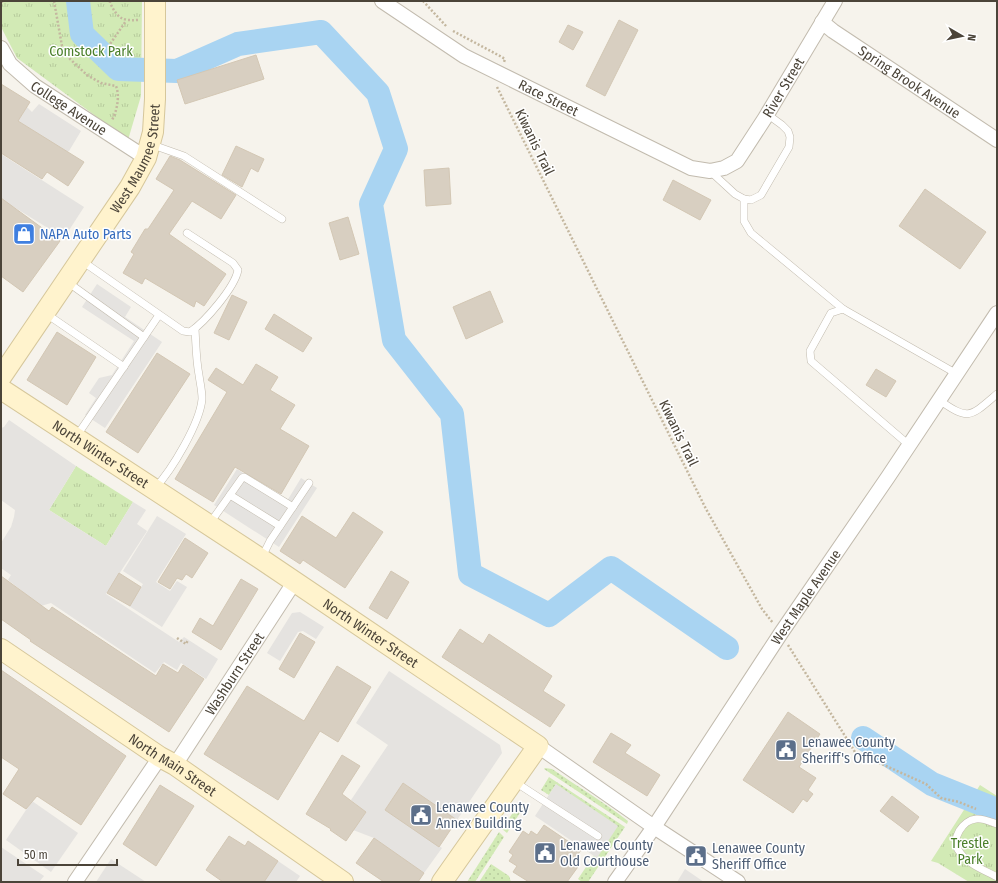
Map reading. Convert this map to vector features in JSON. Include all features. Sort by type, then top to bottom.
[{"type":"street","name":"West Maumee Street","points":[[1,377],[130,186],[148,151],[153,132],[155,99],[156,1]]},
{"type":"street","name":"Race Street","points":[[382,1],[464,56],[691,168],[710,171],[724,168]]},
{"type":"street","name":"River Street","points":[[724,168],[737,161],[749,145],[835,1]]},
{"type":"street","name":"Spring Brook Avenue","points":[[822,22],[833,31],[997,140]]},
{"type":"street","name":"College Avenue","points":[[1,48],[10,64],[35,86],[148,151]]},
{"type":"street","name":"West Maple Avenue","points":[[615,882],[654,827],[781,633],[910,445],[997,313]]},
{"type":"street","name":"North Winter Street","points":[[1,389],[208,525],[261,558],[538,746],[654,827],[738,882]]},
{"type":"street","name":"Washburn Street","points":[[75,882],[168,761],[295,581]]},
{"type":"street","name":"North Main Street","points":[[1,649],[168,761],[343,882]]},
{"type":"street","points":[[442,882],[538,746]]},
{"type":"lane","points":[[710,171],[735,194],[744,199],[751,200],[761,196],[789,147],[790,137],[788,131],[782,124],[768,114]]},
{"type":"lane","points":[[148,151],[184,156],[282,219]]},
{"type":"lane","points":[[744,199],[744,221],[751,233],[842,309],[957,374]]},
{"type":"lane","points":[[80,260],[183,331],[190,332],[195,329],[216,307],[237,276],[238,270],[233,263],[187,233]]},
{"type":"lane","points":[[66,281],[144,337]]},
{"type":"lane","points":[[842,309],[831,313],[810,351],[811,361],[910,445]]},
{"type":"lane","points":[[44,313],[124,367]]},
{"type":"lane","points":[[76,438],[159,315]]},
{"type":"lane","points":[[154,489],[168,472],[193,429],[202,401],[202,386],[199,374],[195,329]]},
{"type":"lane","points":[[939,400],[956,412],[966,414],[974,413],[997,394]]},
{"type":"lane","points":[[208,525],[244,477],[293,507]]},
{"type":"lane","points":[[261,558],[280,526],[309,483]]},
{"type":"lane","points":[[230,495],[280,526]]},
{"type":"lane","points":[[513,781],[598,836]]},
{"type":"lane","points":[[997,824],[978,818],[968,820],[959,830],[956,841],[958,850],[968,861],[997,877]]},
{"type":"path","points":[[1,2],[5,1]]},
{"type":"path","points":[[54,1],[62,46],[70,59],[87,75],[101,83],[116,86],[118,91],[116,113],[112,120]]},
{"type":"path","points":[[110,1],[116,15],[126,21],[138,20]]},
{"type":"path","name":"Kiwanis Trail","points":[[423,1],[448,28],[505,59],[495,80],[497,89],[706,509],[762,609],[781,633],[855,752],[926,784],[941,798],[959,802],[978,810]]},
{"type":"path","points":[[108,47],[126,21]]},
{"type":"path","points":[[177,638],[186,644],[188,640]]},
{"type":"green space","name":"Comstock Park","points":[[1,1],[142,1],[141,96],[128,140],[17,58],[1,27]]},
{"type":"green space","points":[[76,466],[133,502],[106,546],[49,510]]},
{"type":"green space","points":[[544,769],[552,769],[600,801],[628,821],[627,824]]},
{"type":"green space","points":[[549,777],[625,827],[588,882],[582,882],[578,879],[594,855],[597,857],[556,784],[549,795],[541,790]]},
{"type":"green space","name":"Trestle Park","points":[[980,785],[997,796],[997,882],[969,882],[938,863],[931,861]]},
{"type":"green space","points":[[520,802],[525,805],[507,833],[502,829]]},
{"type":"green space","points":[[499,832],[504,837],[475,882],[467,882]]},
{"type":"green space","points":[[491,864],[509,876],[511,882],[479,882]]},
{"type":"shaded area","points":[[39,104],[81,131],[69,151],[67,152],[18,121],[27,107],[32,112]]},
{"type":"shaded area","points":[[1,154],[84,207],[64,238],[1,199]]},
{"type":"shaded area","points":[[97,284],[131,307],[125,317],[162,342],[105,428],[85,415],[96,398],[89,393],[99,378],[112,375],[134,341],[82,307]]},
{"type":"shaded area","points":[[9,420],[76,466],[49,510],[106,546],[133,502],[146,510],[137,524],[147,531],[106,594],[179,642],[184,637],[218,659],[206,679],[181,663],[177,670],[164,662],[155,673],[51,603],[41,606],[8,580],[11,575],[1,568],[1,543],[11,527],[15,510],[1,500],[1,428],[4,427]]},
{"type":"shaded area","points":[[237,469],[287,501],[301,478],[317,488],[279,547],[214,505]]},
{"type":"shaded area","points":[[157,516],[186,534],[156,582],[170,591],[177,581],[187,587],[162,627],[129,606],[143,584],[123,571]]},
{"type":"shaded area","points":[[300,612],[324,627],[316,639],[303,631],[298,632],[280,661],[267,653],[292,613]]},
{"type":"shaded area","points":[[389,671],[500,745],[502,753],[457,820],[403,783],[385,810],[442,848],[424,873],[374,838],[353,830],[366,812],[351,800],[388,745],[356,723]]},
{"type":"shaded area","points":[[556,784],[618,826],[597,858],[535,816]]},
{"type":"shaded area","points":[[32,801],[78,833],[51,872],[6,840]]},
{"type":"shaded area","points":[[1,847],[44,876],[39,882],[1,882]]},
{"type":"shaded area","points":[[111,859],[146,882],[96,882]]},
{"type":"shaded area","points":[[278,861],[300,876],[296,882],[264,882]]},
{"type":"shaded area","points":[[685,869],[704,882],[677,882]]},
{"type":"building","points":[[619,20],[638,30],[605,96],[586,86]]},
{"type":"building","points":[[568,25],[583,32],[573,50],[559,42]]},
{"type":"building","points":[[256,55],[264,79],[185,104],[177,80]]},
{"type":"building","points":[[1,84],[30,102],[18,121],[84,162],[68,186],[47,172],[42,179],[1,153]]},
{"type":"building","points":[[236,146],[264,159],[258,172],[251,168],[242,187],[222,175]]},
{"type":"building","points":[[170,156],[180,160],[236,195],[221,219],[192,201],[169,234],[226,274],[204,306],[196,301],[194,307],[145,278],[142,284],[123,273],[134,254],[131,252],[145,229],[148,229],[174,190],[156,179]]},
{"type":"building","points":[[449,168],[451,204],[426,206],[424,170]]},
{"type":"building","points":[[673,180],[711,200],[700,220],[663,200]]},
{"type":"building","points":[[925,189],[986,232],[960,269],[899,226]]},
{"type":"building","points":[[1,198],[60,241],[23,292],[1,276]]},
{"type":"building","points":[[348,217],[359,254],[340,260],[329,223]]},
{"type":"building","points":[[490,291],[503,322],[466,339],[453,307]]},
{"type":"building","points":[[232,295],[247,302],[229,340],[214,333]]},
{"type":"building","points":[[274,314],[312,338],[303,352],[265,329]]},
{"type":"building","points":[[57,332],[96,357],[67,405],[27,380]]},
{"type":"building","points":[[157,353],[190,374],[138,453],[106,432]]},
{"type":"building","points":[[256,364],[278,377],[270,390],[295,405],[280,429],[309,446],[281,494],[235,467],[213,502],[175,479],[227,392],[208,380],[216,368],[243,385]]},
{"type":"building","points":[[876,369],[896,381],[886,397],[866,385]]},
{"type":"building","points":[[353,512],[383,532],[345,588],[303,560],[300,564],[280,551],[302,516],[336,538]]},
{"type":"building","points":[[185,538],[208,553],[192,578],[186,574],[182,580],[177,578],[170,589],[158,582]]},
{"type":"building","points":[[391,571],[409,582],[387,619],[369,608]]},
{"type":"building","points":[[119,573],[141,587],[130,606],[107,593]]},
{"type":"building","points":[[1,576],[49,611],[52,607],[156,676],[163,664],[178,673],[183,665],[204,679],[169,732],[30,641],[31,640],[1,619]]},
{"type":"building","points":[[241,579],[258,589],[221,650],[192,632],[200,618],[213,626]]},
{"type":"building","points":[[460,629],[483,644],[489,634],[552,676],[543,691],[565,705],[550,727],[442,657]]},
{"type":"building","points":[[300,633],[315,642],[294,678],[279,669]]},
{"type":"building","points":[[337,666],[371,687],[338,742],[320,731],[278,800],[204,754],[247,686],[304,721]]},
{"type":"building","points":[[1,670],[126,756],[81,825],[37,796],[26,809],[3,794],[19,769],[1,757]]},
{"type":"building","name":"Lenawee County Sheriff's Office","points":[[788,712],[820,734],[799,767],[816,778],[808,790],[813,794],[807,802],[803,799],[793,813],[743,780]]},
{"type":"building","points":[[611,733],[631,745],[625,753],[660,775],[647,796],[593,762]]},
{"type":"building","points":[[342,755],[360,766],[342,794],[366,812],[346,841],[330,830],[331,829],[306,814]]},
{"type":"building","name":"Lenawee County Annex Building","points":[[403,783],[457,820],[439,847],[385,810]]},
{"type":"building","points":[[160,785],[194,806],[156,866],[123,844]]},
{"type":"building","points":[[892,796],[919,817],[908,832],[880,811]]},
{"type":"building","name":"Lenawee County Old Courthouse","points":[[544,825],[581,850],[574,860],[580,864],[567,882],[529,882],[513,872],[517,866],[509,861],[513,855],[509,852],[523,831],[529,835],[531,831],[537,835]]},
{"type":"building","points":[[229,836],[245,846],[248,841],[278,861],[264,882],[223,882],[206,870]]},
{"type":"building","points":[[374,838],[424,873],[418,882],[384,882],[356,863]]},
{"type":"waterway","points":[[78,1],[82,34],[118,69],[177,71],[238,44],[321,32],[378,93],[396,149],[371,204],[394,340],[452,414],[470,574],[549,615],[611,568],[727,648]]},
{"type":"waterway","points":[[863,738],[932,784],[997,810]]},
{"type":"place","name":"NAPA Auto Parts","points":[[24,234]]},
{"type":"place","name":"Lenawee County Sheriff's Office","points":[[786,750]]},
{"type":"place","name":"Lenawee County Annex Building","points":[[421,815]]},
{"type":"place","name":"Lenawee County Old Courthouse","points":[[545,853]]},
{"type":"place","name":"Lenawee County Sheriff Office","points":[[696,856]]}]
